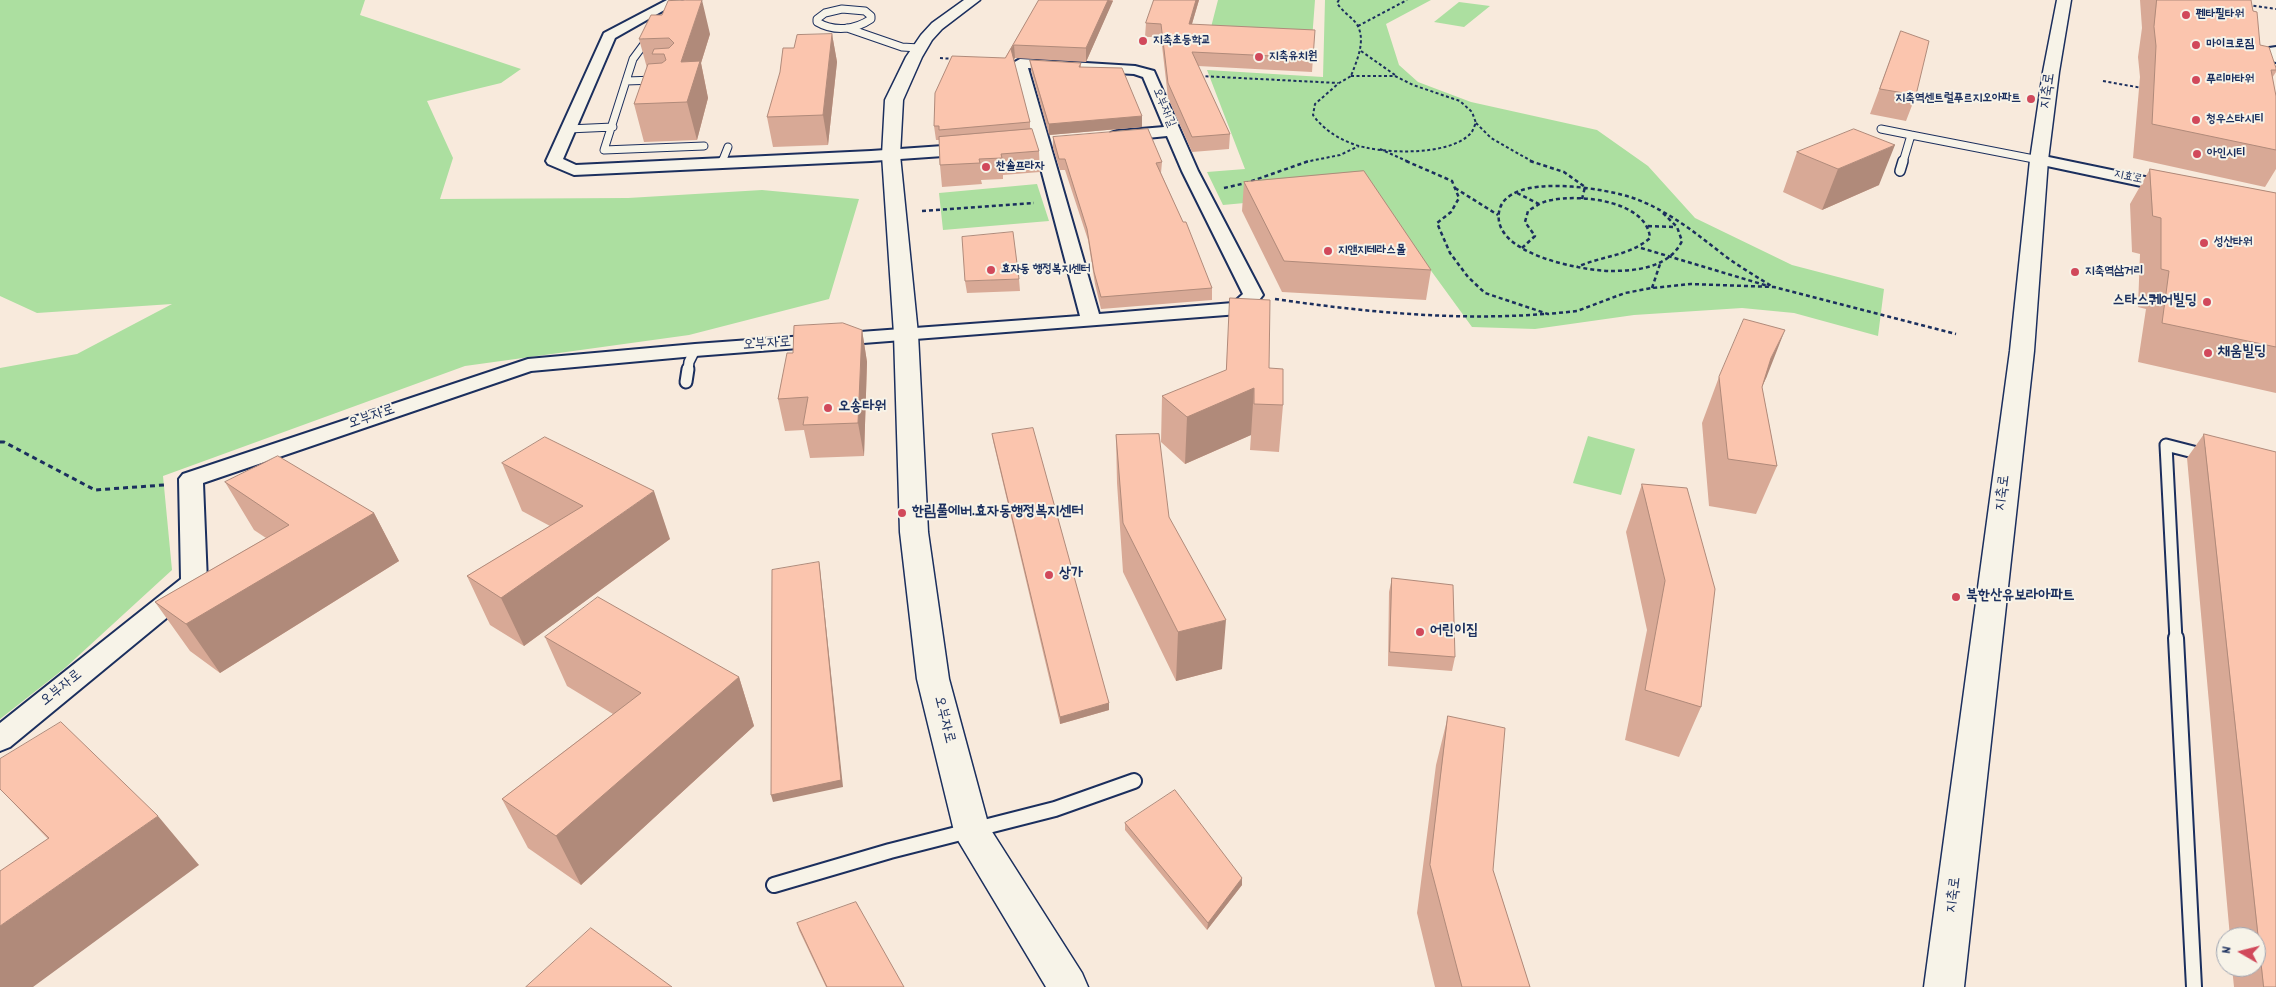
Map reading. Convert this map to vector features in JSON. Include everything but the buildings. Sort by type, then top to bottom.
[{"type":"main road","name":"오부자로","points":[[973,0],[937,26],[926,53],[894,100],[891,155],[906,334],[914,532],[932,679],[972,831],[1068,987]]},
{"type":"main road","name":"지축로","points":[[1944,987],[2022,351],[2039,160],[2051,72],[2064,0]]},
{"type":"street","points":[[676,0],[609,36],[554,160],[574,170],[891,155],[985,148]]},
{"type":"street","points":[[2276,50],[2274,51],[2276,58]]},
{"type":"street","name":"오부자1길","points":[[1091,321],[1020,63],[1136,70],[1149,74],[1200,190],[1253,295]]},
{"type":"street","points":[[1098,138],[1173,131]]},
{"type":"street","points":[[1023,145],[1061,142]]},
{"type":"street","name":"지효로","points":[[2039,160],[2191,192]]},
{"type":"street","points":[[906,334],[1239,308],[1253,295]]},
{"type":"street","name":"오부자로","points":[[0,739],[194,582],[191,479],[528,365],[906,334]]},
{"type":"lane","points":[[846,28],[867,22],[871,16],[858,10],[831,9],[820,16],[817,22],[827,27],[846,28],[926,53]]},
{"type":"lane","points":[[657,33],[649,36],[633,59],[613,127],[604,150],[704,146]]},
{"type":"lane","points":[[626,81],[660,80]]},
{"type":"lane","points":[[622,98],[631,97]]},
{"type":"lane","points":[[568,129],[613,127]]},
{"type":"lane","points":[[1881,129],[2039,160]]},
{"type":"lane","points":[[1900,172],[1911,135]]},
{"type":"lane","points":[[722,163],[728,147]]},
{"type":"lane","points":[[686,382],[689,362],[695,350]]},
{"type":"lane","points":[[2194,987],[2166,445],[2221,459]]},
{"type":"lane","points":[[774,885],[890,851],[1054,809],[1134,781]]},
{"type":"path","points":[[1339,0],[1337,3],[1342,11],[1358,26],[1361,51],[1351,76]]},
{"type":"path","points":[[1358,26],[1407,0]]},
{"type":"path","points":[[2247,5],[2276,9]]},
{"type":"path","points":[[1361,51],[1395,76],[1413,85],[1460,100],[1472,112],[1476,123],[1491,138],[1509,150],[1539,165],[1564,172],[1584,186]]},
{"type":"path","points":[[926,53],[961,59]]},
{"type":"path","points":[[1198,76],[1339,83]]},
{"type":"path","points":[[1395,76],[1351,76],[1339,83],[1315,104],[1313,115],[1319,126],[1359,146],[1380,150],[1409,151],[1450,144],[1470,133],[1476,123]]},
{"type":"path","points":[[2103,81],[2151,90]]},
{"type":"path","points":[[1200,190],[1238,186],[1311,160],[1344,156],[1359,146]]},
{"type":"path","points":[[1380,150],[1452,181],[1460,198],[1451,212],[1437,223],[1450,253],[1468,277],[1485,294],[1548,314]]},
{"type":"path","points":[[1664,213],[1677,227],[1682,241],[1676,254],[1660,264],[1636,270],[1607,271],[1576,267],[1547,259],[1522,248],[1506,235],[1498,221],[1500,208],[1517,193],[1556,186],[1584,186],[1614,192],[1641,201],[1664,213],[1699,234],[1728,258],[1774,287]]},
{"type":"path","points":[[1582,199],[1584,186]]},
{"type":"path","points":[[1454,187],[1499,215]]},
{"type":"path","points":[[1517,193],[1539,204]]},
{"type":"path","points":[[1522,248],[1535,236],[1525,222],[1528,211],[1539,204],[1556,199],[1582,199],[1620,206],[1637,215],[1648,226],[1650,238],[1641,248],[1598,258],[1576,267]]},
{"type":"path","points":[[922,211],[1058,201]]},
{"type":"path","points":[[1648,226],[1677,227],[1684,225]]},
{"type":"path","points":[[1641,248],[1774,287],[1956,334]]},
{"type":"path","points":[[1652,288],[1660,264]]},
{"type":"path","points":[[1253,295],[1364,312],[1504,318],[1577,311],[1625,293],[1652,288],[1691,284],[1774,287]]},
{"type":"path","points":[[0,442],[4,442],[95,490],[153,487],[191,479]]},
{"type":"green space","points":[[0,0],[365,0],[360,15],[521,69],[501,83],[427,101],[453,158],[440,199],[628,198],[762,190],[859,199],[829,299],[689,335],[465,366],[163,476],[172,570],[65,668],[0,719],[0,368],[77,354],[172,304],[37,313],[0,296]]},
{"type":"green space","points":[[1218,0],[1315,0],[1312,40],[1209,35]]},
{"type":"green space","points":[[1325,0],[1431,0],[1386,24],[1399,65],[1418,82],[1471,102],[1597,130],[1648,166],[1695,218],[1792,265],[1884,289],[1878,336],[1794,313],[1742,308],[1634,315],[1535,329],[1472,327],[1373,191],[1223,205],[1207,172],[1245,169],[1207,70],[1323,77]]},
{"type":"green space","points":[[1459,2],[1490,6],[1464,27],[1434,22]]},
{"type":"green space","points":[[1037,184],[1049,221],[943,230],[939,193]]},
{"type":"green space","points":[[1588,436],[1635,449],[1621,495],[1573,483]]},
{"type":"place","name":"펜타필타워","points":[[2186,15]]},
{"type":"place","name":"지축초등학교","points":[[1143,41]]},
{"type":"place","name":"마이크로짐","points":[[2196,45]]},
{"type":"place","name":"지축유치원","points":[[1259,57]]},
{"type":"place","name":"푸리마타워","points":[[2196,80]]},
{"type":"place","name":"지축역센트럴푸르지오아파트","points":[[2031,99]]},
{"type":"place","name":"청우스타시티","points":[[2196,120]]},
{"type":"place","name":"아인시티","points":[[2197,154]]},
{"type":"place","name":"찬솔프라자","points":[[986,167]]},
{"type":"place","name":"성산타워","points":[[2204,243]]},
{"type":"place","name":"지앤지테라스몰","points":[[1328,251]]},
{"type":"place","name":"효자동 행정복지센터","points":[[991,270]]},
{"type":"place","name":"지축역삼거리","points":[[2075,272]]},
{"type":"place","name":"스타스퀘어빌딩","points":[[2207,302]]},
{"type":"place","name":"채움빌딩","points":[[2208,353]]},
{"type":"place","name":"오송타워","points":[[828,408]]},
{"type":"place","name":"한림풀에버.효자동행정복지센터","points":[[902,513]]},
{"type":"place","name":"상가","points":[[1049,575]]},
{"type":"place","name":"북한산유보라아파트","points":[[1956,597]]},
{"type":"place","name":"어린이집","points":[[1420,632]]}]
